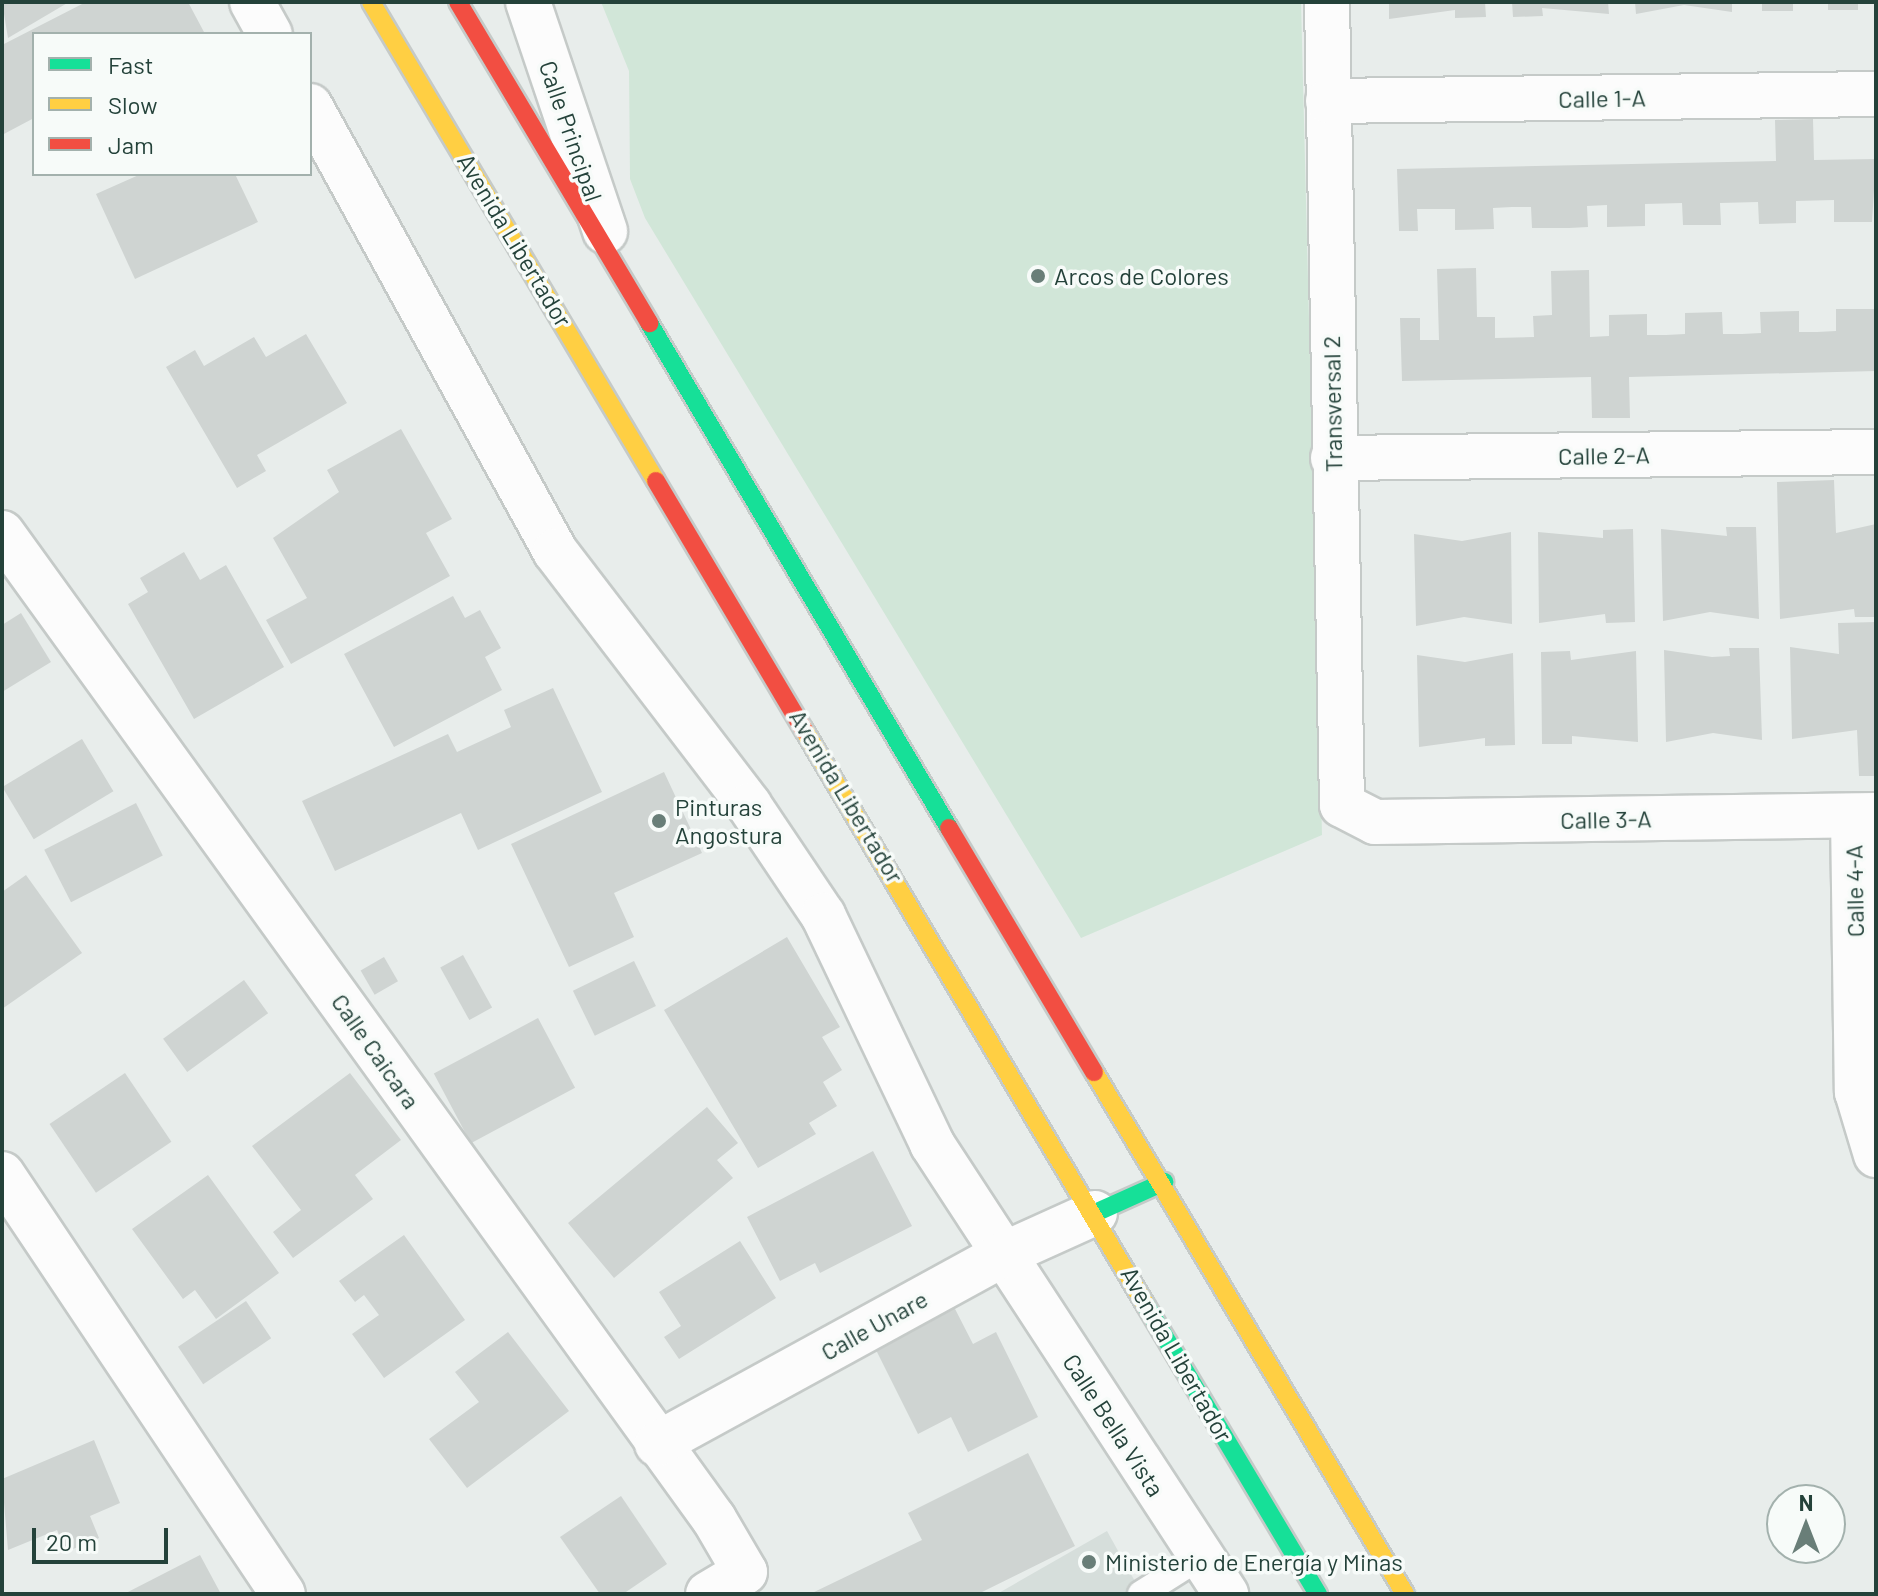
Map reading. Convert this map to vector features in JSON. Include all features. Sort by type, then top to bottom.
[{"type":"main road","name":"Avenida Libertador","points":[[371,2],[1095,1213],[1318,1594]]},
{"type":"main road","points":[[458,2],[1164,1182],[1405,1594]]},
{"type":"main road","points":[[1095,1213],[1164,1182]]},
{"type":"street","points":[[252,2],[269,32]]},
{"type":"street","name":"Calle Principal","points":[[528,2],[615,260]]},
{"type":"street","name":"Transversal 2","points":[[1327,2],[1333,458],[1342,805]]},
{"type":"street","name":"Calle 1-A","points":[[1328,101],[1876,94]]},
{"type":"street","points":[[312,110],[555,551],[823,915],[932,1144],[1002,1255]]},
{"type":"street","name":"Calle 2-A","points":[[1333,458],[1876,452]]},
{"type":"street","name":"Calle Caicara","points":[[2,533],[657,1444],[745,1572],[708,1594]]},
{"type":"street","name":"Calle 3-A","points":[[1342,805],[1375,822],[1864,815]]},
{"type":"street","name":"Calle 4-A","points":[[1864,815],[1857,1092],[1876,1155]]},
{"type":"street","points":[[2,1174],[283,1594]]},
{"type":"street","name":"Calle Unare","points":[[657,1444],[1002,1255],[1095,1213]]},
{"type":"street","name":"Calle Bella Vista","points":[[1002,1255],[1226,1594]]},
{"type":"lane","points":[[1141,1594],[1201,1556]]},
{"type":"shaded area","name":"Ministerio de Energía y Minas","points":[[1107,1531],[1142,1594],[997,1594]]},
{"type":"green space","points":[[601,2],[1301,2],[1322,835],[1081,938],[645,218],[630,179],[629,71]]},
{"type":"building","points":[[2,2],[69,2],[8,38]]},
{"type":"building","points":[[86,2],[188,2],[204,32],[32,32],[32,119],[2,135],[2,45]]},
{"type":"building","points":[[1389,2],[1485,2],[1486,17],[1455,18],[1455,10],[1389,19]]},
{"type":"building","points":[[1512,2],[1608,2],[1609,14],[1542,8],[1543,16],[1513,17]]},
{"type":"building","points":[[1635,2],[1732,2],[1732,12],[1684,5],[1636,14]]},
{"type":"building","points":[[1762,2],[1793,2],[1793,11],[1762,11]]},
{"type":"building","points":[[1828,2],[1858,2],[1858,10],[1828,10]]},
{"type":"building","points":[[1813,119],[1814,160],[1876,159],[1872,222],[1834,222],[1834,200],[1796,201],[1796,223],[1759,224],[1758,202],[1720,203],[1721,225],[1683,225],[1682,203],[1645,204],[1645,226],[1607,227],[1607,205],[1587,206],[1588,227],[1569,228],[1532,228],[1531,207],[1512,207],[1493,208],[1494,229],[1455,230],[1455,209],[1417,209],[1418,231],[1399,231],[1397,169],[1776,161],[1775,120]]},
{"type":"building","points":[[136,176],[236,176],[258,222],[135,279],[96,194]]},
{"type":"building","points":[[1476,268],[1477,317],[1495,317],[1495,338],[1534,337],[1533,316],[1552,315],[1551,271],[1589,270],[1590,337],[1609,336],[1609,315],[1647,314],[1647,335],[1666,335],[1685,334],[1685,313],[1722,312],[1723,334],[1742,334],[1761,333],[1760,312],[1799,311],[1799,332],[1817,332],[1836,331],[1836,309],[1874,309],[1876,371],[1629,377],[1630,418],[1592,418],[1591,377],[1402,381],[1400,318],[1420,318],[1420,340],[1439,340],[1437,269]]},
{"type":"building","points":[[306,334],[347,403],[257,455],[266,471],[237,488],[166,367],[195,350],[204,366],[254,337],[266,357]]},
{"type":"building","points":[[401,429],[452,519],[426,533],[450,576],[291,664],[266,620],[307,598],[273,538],[339,492],[327,470]]},
{"type":"building","points":[[1834,480],[1836,533],[1876,524],[1876,617],[1855,617],[1854,609],[1780,619],[1777,482]]},
{"type":"building","points":[[1726,527],[1756,527],[1759,619],[1710,612],[1663,621],[1661,529],[1727,536]]},
{"type":"building","points":[[1633,529],[1635,622],[1606,623],[1605,614],[1539,623],[1538,532],[1603,538],[1603,530]]},
{"type":"building","points":[[1511,532],[1512,624],[1464,617],[1416,626],[1414,534],[1462,541]]},
{"type":"building","points":[[184,552],[200,580],[226,565],[284,667],[194,719],[128,604],[148,592],[140,578]]},
{"type":"building","points":[[453,596],[465,618],[480,610],[501,648],[485,657],[502,690],[394,747],[344,654]]},
{"type":"building","points":[[21,613],[51,662],[2,692],[2,625]]},
{"type":"building","points":[[1876,622],[1876,776],[1859,776],[1857,730],[1792,739],[1790,647],[1839,654],[1838,623]]},
{"type":"building","points":[[1729,648],[1759,648],[1762,740],[1713,733],[1666,742],[1664,650],[1712,657],[1730,656]]},
{"type":"building","points":[[1570,651],[1571,660],[1636,651],[1638,742],[1572,736],[1572,744],[1542,744],[1541,652]]},
{"type":"building","points":[[1513,653],[1515,745],[1485,746],[1485,738],[1419,747],[1417,655],[1465,662]]},
{"type":"building","points":[[553,688],[602,792],[478,850],[461,813],[335,871],[302,801],[448,734],[457,752],[511,727],[504,710]]},
{"type":"building","points":[[82,739],[113,791],[34,839],[2,787]]},
{"type":"building","points":[[664,772],[702,853],[614,893],[634,937],[569,967],[511,844]]},
{"type":"building","points":[[136,803],[163,856],[71,902],[44,850]]},
{"type":"building","points":[[26,875],[82,953],[2,1009],[2,892]]},
{"type":"building","points":[[787,937],[840,1027],[822,1037],[842,1070],[823,1082],[837,1106],[809,1123],[816,1134],[758,1168],[664,1010]]},
{"type":"building","points":[[463,955],[492,1007],[469,1020],[440,968]]},
{"type":"building","points":[[384,957],[398,981],[375,995],[361,970]]},
{"type":"building","points":[[634,961],[656,1006],[595,1036],[573,991]]},
{"type":"building","points":[[244,980],[268,1013],[187,1072],[163,1039]]},
{"type":"building","points":[[538,1018],[575,1088],[471,1143],[434,1073]]},
{"type":"building","points":[[125,1073],[171,1142],[96,1193],[50,1124]]},
{"type":"building","points":[[350,1073],[401,1140],[355,1175],[373,1199],[293,1258],[273,1232],[301,1210],[252,1146]]},
{"type":"building","points":[[707,1107],[738,1143],[717,1160],[733,1178],[614,1278],[568,1223]]},
{"type":"building","points":[[873,1151],[912,1226],[820,1273],[815,1263],[780,1281],[747,1217]]},
{"type":"building","points":[[208,1175],[279,1273],[216,1319],[195,1290],[183,1299],[132,1229]]},
{"type":"building","points":[[404,1235],[465,1320],[384,1378],[352,1334],[379,1315],[364,1295],[355,1302],[339,1281]]},
{"type":"building","points":[[740,1241],[776,1298],[679,1359],[664,1337],[681,1326],[659,1292]]},
{"type":"building","points":[[246,1301],[271,1338],[203,1384],[178,1347]]},
{"type":"building","points":[[953,1305],[973,1344],[996,1332],[1038,1417],[968,1452],[951,1417],[918,1434],[873,1344]]},
{"type":"building","points":[[508,1332],[569,1411],[467,1488],[429,1439],[479,1402],[455,1372]]},
{"type":"building","points":[[94,1440],[120,1503],[90,1516],[99,1538],[66,1552],[57,1530],[8,1550],[2,1479]]},
{"type":"building","points":[[1028,1453],[1075,1546],[978,1594],[810,1594],[922,1540],[908,1513]]},
{"type":"building","points":[[621,1496],[667,1564],[623,1594],[600,1594],[560,1537]]},
{"type":"building","points":[[200,1555],[221,1594],[124,1594]]},
{"type":"traffic: fast","points":[[649,323],[949,828]]},
{"type":"traffic: fast","points":[[1095,1213],[1164,1182]]},
{"type":"traffic: fast","points":[[1145,1304],[1318,1594]]},
{"type":"traffic: slow","points":[[371,2],[656,481]]},
{"type":"traffic: slow","points":[[804,730],[1145,1304]]},
{"type":"traffic: slow","points":[[1094,1072],[1405,1594]]},
{"type":"traffic: jam","points":[[458,2],[649,323]]},
{"type":"traffic: jam","points":[[656,481],[804,730]]},
{"type":"traffic: jam","points":[[949,828],[1094,1072]]},
{"type":"place","name":"Arcos de Colores","points":[[1038,276]]},
{"type":"place","name":"Pinturas Angostura","points":[[659,821]]},
{"type":"place","name":"Ministerio de Energía y Minas","points":[[1089,1562]]}]
